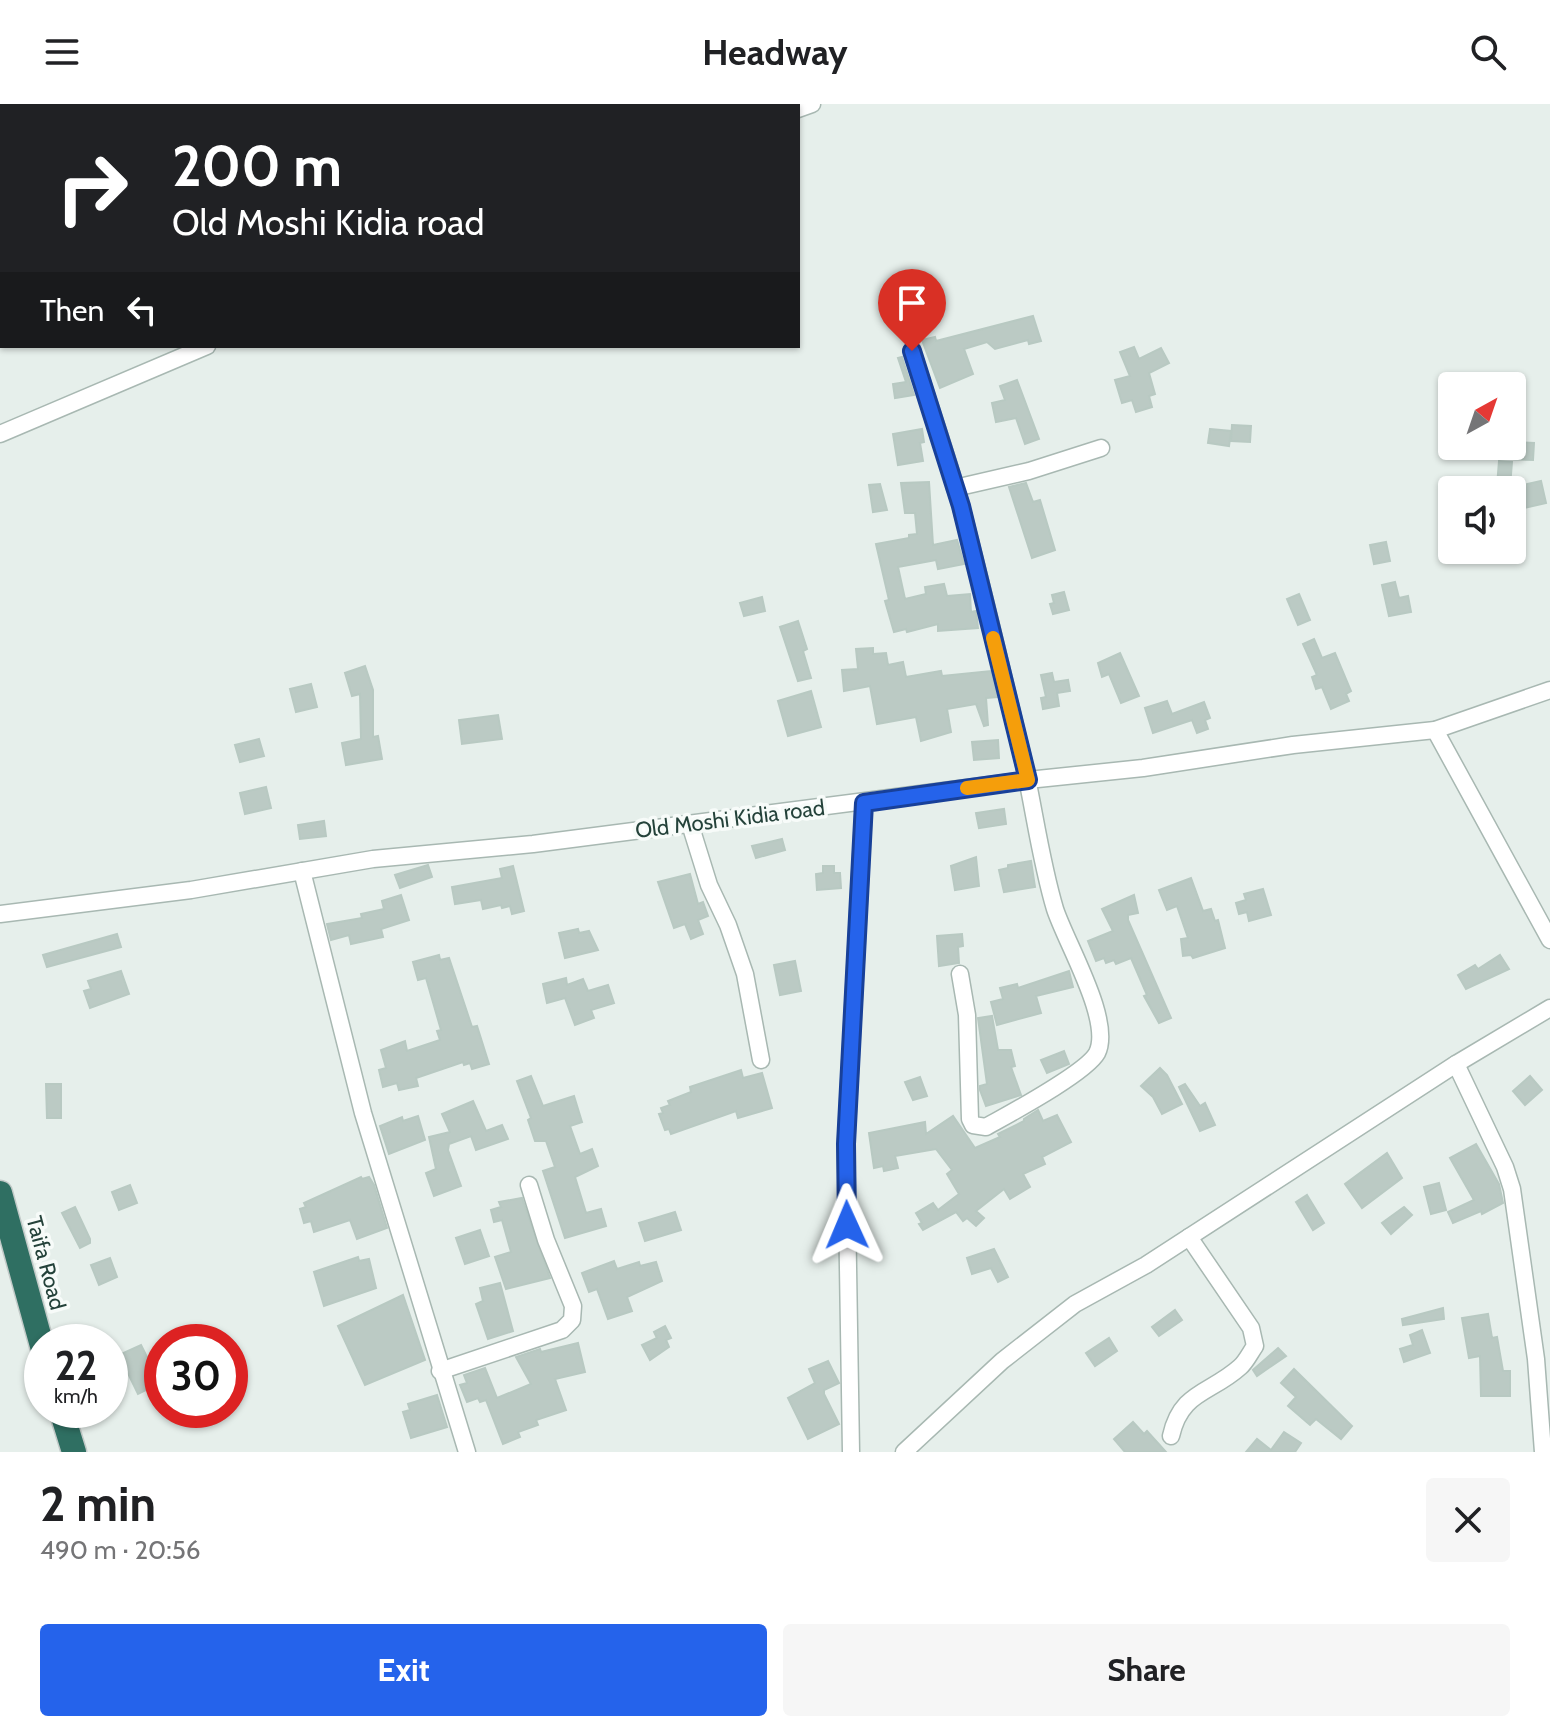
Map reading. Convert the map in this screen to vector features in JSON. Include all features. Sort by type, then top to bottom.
[{"type":"highway","name":"Taifa Road","points":[[0,1193],[36,1324]]},
{"type":"highway","points":[[67,1428],[74,1452]]},
{"type":"street","points":[[0,434],[166,353],[195,348]]},
{"type":"street","points":[[912,351],[955,488],[1028,780],[1044,873],[1064,935],[1094,1004],[1099,1030],[1097,1052],[1084,1067],[1003,1118],[986,1127],[973,1125],[967,1015],[960,974]]},
{"type":"street","points":[[955,488],[1029,471],[1101,448]]},
{"type":"street","name":"Old Moshi Kidia road","points":[[0,914],[191,890],[373,859],[533,844],[1143,768],[1293,745],[1435,730],[1550,690]]},
{"type":"street","points":[[1435,730],[1550,940]]},
{"type":"street","points":[[851,1452],[846,1144],[864,803]]},
{"type":"street","points":[[690,824],[709,885],[728,925],[745,974],[761,1060]]},
{"type":"street","points":[[302,871],[363,1113],[467,1452]]},
{"type":"street","points":[[904,1452],[1002,1361],[1075,1304],[1146,1265],[1456,1064],[1550,1008]]},
{"type":"street","points":[[1456,1064],[1505,1167],[1512,1189],[1536,1359],[1543,1452]]},
{"type":"street","points":[[440,1371],[562,1330],[572,1320],[573,1306],[546,1240],[529,1185]]},
{"type":"street","points":[[1171,1436],[1176,1415],[1185,1403],[1242,1366],[1255,1346],[1251,1328],[1189,1237]]},
{"type":"building","points":[[1033,316],[1041,341],[1029,344],[1028,340],[995,349],[987,342],[964,349],[973,374],[940,388],[922,340],[935,337],[936,341]]},
{"type":"building","points":[[1134,347],[1139,359],[1161,348],[1169,363],[1149,373],[1155,394],[1149,396],[1152,407],[1136,412],[1132,400],[1122,403],[1115,380],[1130,376],[1120,352]]},
{"type":"building","points":[[902,357],[914,395],[895,398],[893,384],[906,382],[898,358]]},
{"type":"building","points":[[1017,380],[1039,439],[1025,444],[1016,418],[996,422],[992,403],[1005,400],[1000,386]]},
{"type":"building","points":[[1232,425],[1251,426],[1250,442],[1231,441]]},
{"type":"building","points":[[922,429],[924,442],[920,443],[923,461],[898,465],[893,434]]},
{"type":"building","points":[[1210,429],[1231,431],[1229,446],[1208,443]]},
{"type":"building","points":[[1526,443],[1534,443],[1533,460],[1526,460]]},
{"type":"building","points":[[1499,461],[1512,462],[1511,476],[1498,476]]},
{"type":"building","points":[[1541,481],[1546,503],[1526,508],[1526,484]]},
{"type":"building","points":[[929,482],[933,545],[957,540],[964,564],[938,569],[936,560],[898,567],[905,599],[926,594],[925,587],[944,584],[947,596],[970,594],[971,612],[976,611],[978,628],[938,631],[938,624],[894,632],[885,601],[889,600],[876,544],[917,534],[915,513],[905,513],[901,483]]},
{"type":"building","points":[[1026,483],[1033,502],[1040,500],[1055,550],[1032,558],[1009,487]]},
{"type":"building","points":[[880,484],[887,510],[873,512],[869,485]]},
{"type":"building","points":[[1386,542],[1390,561],[1374,564],[1370,545]]},
{"type":"building","points":[[1395,582],[1399,598],[1408,596],[1411,612],[1389,616],[1382,585]]},
{"type":"building","points":[[1064,592],[1069,610],[1053,614],[1050,604],[1054,603],[1052,595]]},
{"type":"building","points":[[1299,594],[1310,620],[1298,625],[1287,599]]},
{"type":"building","points":[[762,597],[765,611],[744,616],[740,603]]},
{"type":"building","points":[[798,621],[807,649],[803,651],[811,678],[798,681],[780,627]]},
{"type":"building","points":[[1314,639],[1322,658],[1335,653],[1351,691],[1346,694],[1349,701],[1331,709],[1322,687],[1316,689],[1312,677],[1317,675],[1303,644]]},
{"type":"building","points":[[873,648],[873,654],[886,653],[888,665],[903,662],[906,677],[941,671],[942,676],[991,671],[997,697],[986,698],[988,725],[984,726],[976,704],[947,709],[951,732],[921,741],[916,717],[877,724],[870,686],[844,691],[842,670],[858,669],[856,649]]},
{"type":"building","points":[[1120,653],[1139,696],[1121,703],[1109,674],[1102,677],[1098,663]]},
{"type":"building","points":[[365,666],[373,690],[373,737],[378,736],[382,759],[346,765],[342,743],[361,739],[360,694],[352,696],[345,673]]},
{"type":"building","points":[[1052,673],[1054,682],[1068,680],[1070,691],[1057,693],[1059,706],[1043,709],[1041,698],[1046,697],[1041,675]]},
{"type":"building","points":[[311,684],[317,707],[296,712],[290,689]]},
{"type":"building","points":[[811,691],[821,727],[788,736],[778,701]]},
{"type":"building","points":[[1167,701],[1172,714],[1204,702],[1210,718],[1205,720],[1208,729],[1197,733],[1192,720],[1153,733],[1145,708]]},
{"type":"building","points":[[498,715],[502,739],[462,744],[459,720]]},
{"type":"building","points":[[259,739],[264,756],[240,762],[235,745]]},
{"type":"building","points":[[998,740],[999,758],[974,760],[972,742]]},
{"type":"building","points":[[266,787],[271,808],[245,814],[240,793]]},
{"type":"building","points":[[1004,809],[1006,824],[979,828],[976,813]]},
{"type":"building","points":[[324,821],[326,836],[300,839],[298,825]]},
{"type":"building","points":[[782,839],[785,850],[756,858],[752,846]]},
{"type":"building","points":[[976,857],[979,886],[955,890],[951,866]]},
{"type":"building","points":[[1031,861],[1035,887],[1004,892],[999,870]]},
{"type":"building","points":[[428,865],[432,877],[400,888],[395,875]]},
{"type":"building","points":[[513,866],[524,911],[512,914],[510,906],[502,908],[501,905],[483,909],[481,900],[455,904],[452,887],[502,878],[500,869]]},
{"type":"building","points":[[823,866],[834,866],[834,873],[840,873],[841,888],[817,890],[816,874],[823,873]]},
{"type":"building","points":[[690,874],[698,904],[703,902],[708,916],[698,920],[703,934],[691,939],[685,924],[674,928],[658,882]]},
{"type":"building","points":[[1191,878],[1203,911],[1211,909],[1215,921],[1218,920],[1225,948],[1193,958],[1191,955],[1183,956],[1181,939],[1188,938],[1177,906],[1167,910],[1159,890]]},
{"type":"building","points":[[1263,889],[1271,915],[1249,921],[1247,912],[1239,914],[1236,903],[1246,900],[1244,894]]},
{"type":"building","points":[[401,895],[409,920],[381,929],[383,937],[351,944],[349,935],[331,940],[327,924],[362,918],[361,914],[384,909],[382,901]]},
{"type":"building","points":[[1134,895],[1138,913],[1128,915],[1128,920],[1171,1018],[1159,1023],[1144,996],[1147,995],[1131,958],[1116,964],[1114,960],[1106,963],[1104,958],[1096,961],[1088,941],[1113,931],[1102,909]]},
{"type":"building","points":[[578,929],[579,933],[589,931],[598,950],[565,958],[559,933]]},
{"type":"building","points":[[117,934],[121,947],[47,967],[43,955]]},
{"type":"building","points":[[962,934],[963,946],[958,947],[959,963],[939,966],[937,936]]},
{"type":"building","points":[[439,955],[440,960],[449,958],[472,1027],[477,1026],[489,1064],[472,1069],[470,1063],[464,1065],[463,1062],[416,1078],[418,1086],[399,1090],[397,1083],[383,1087],[379,1070],[386,1068],[381,1050],[405,1041],[407,1051],[440,1040],[437,1031],[441,1030],[426,978],[418,980],[413,962]]},
{"type":"building","points":[[1500,955],[1509,969],[1466,989],[1458,975],[1475,965],[1478,969]]},
{"type":"building","points":[[795,961],[801,991],[780,995],[774,965]]},
{"type":"building","points":[[121,971],[129,994],[90,1008],[84,991],[91,989],[88,981]]},
{"type":"building","points":[[1069,971],[1073,987],[1036,996],[1041,1013],[997,1025],[991,1002],[1003,999],[1000,988],[1017,984],[1018,988]]},
{"type":"building","points":[[566,978],[567,985],[583,979],[588,991],[608,985],[614,1003],[591,1010],[594,1018],[575,1025],[565,998],[547,1003],[543,984]]},
{"type":"building","points":[[992,1016],[998,1050],[1011,1050],[1015,1066],[1011,1067],[1021,1095],[986,1106],[980,1090],[980,1086],[987,1084],[978,1018]]},
{"type":"building","points":[[1064,1051],[1069,1064],[1047,1073],[1041,1060]]},
{"type":"building","points":[[1160,1068],[1182,1104],[1162,1114],[1153,1097],[1141,1086]]},
{"type":"building","points":[[741,1070],[743,1078],[762,1073],[772,1108],[738,1118],[736,1111],[671,1134],[669,1129],[665,1130],[659,1114],[663,1113],[661,1108],[670,1105],[668,1101],[691,1092],[690,1087]]},
{"type":"building","points":[[531,1076],[543,1106],[574,1096],[582,1122],[570,1126],[580,1154],[592,1149],[598,1166],[575,1177],[586,1213],[601,1209],[606,1226],[565,1238],[543,1171],[555,1167],[546,1141],[535,1141],[528,1120],[531,1118],[517,1081]]},
{"type":"building","points":[[1530,1076],[1542,1090],[1525,1105],[1513,1091]]},
{"type":"building","points":[[920,1077],[927,1096],[913,1100],[905,1082]]},
{"type":"building","points":[[46,1084],[61,1084],[61,1118],[47,1118]]},
{"type":"building","points":[[1185,1084],[1200,1106],[1205,1103],[1215,1125],[1200,1131],[1179,1087]]},
{"type":"building","points":[[473,1101],[486,1131],[502,1125],[508,1139],[476,1150],[471,1136],[449,1144],[448,1150],[461,1186],[434,1196],[426,1173],[436,1169],[429,1137],[450,1132],[442,1114]]},
{"type":"building","points":[[1038,1110],[1043,1121],[1057,1115],[1071,1142],[1042,1157],[1045,1164],[1023,1174],[1030,1187],[1010,1199],[1004,1189],[976,1211],[984,1218],[976,1226],[967,1218],[963,1221],[956,1212],[923,1230],[919,1224],[922,1223],[916,1213],[933,1203],[938,1210],[959,1194],[947,1174],[952,1170],[936,1149],[895,1156],[898,1168],[884,1171],[883,1166],[874,1168],[869,1133],[925,1122],[926,1134],[953,1116],[975,1148],[1000,1137],[998,1134]]},
{"type":"building","points":[[418,1116],[425,1140],[389,1154],[380,1126],[402,1117],[403,1121]]},
{"type":"building","points":[[1476,1144],[1499,1184],[1503,1203],[1482,1214],[1481,1211],[1453,1223],[1448,1212],[1474,1200],[1450,1158]]},
{"type":"building","points":[[1387,1153],[1402,1178],[1362,1208],[1345,1184]]},
{"type":"building","points":[[361,1177],[369,1177],[374,1185],[387,1228],[357,1239],[350,1220],[314,1232],[311,1221],[304,1223],[300,1209],[306,1207],[304,1203]]},
{"type":"building","points":[[1439,1183],[1446,1210],[1431,1214],[1424,1187]]},
{"type":"building","points":[[130,1185],[137,1203],[119,1210],[112,1192]]},
{"type":"building","points":[[1307,1195],[1324,1223],[1313,1230],[1296,1202]]},
{"type":"building","points":[[522,1198],[550,1278],[506,1289],[495,1257],[511,1252],[502,1220],[494,1222],[491,1210],[501,1207],[499,1202]]},
{"type":"building","points":[[75,1207],[90,1239],[90,1243],[80,1248],[62,1213]]},
{"type":"building","points":[[1404,1207],[1412,1215],[1391,1234],[1382,1223]]},
{"type":"building","points":[[675,1212],[681,1230],[645,1241],[639,1223]]},
{"type":"building","points":[[480,1230],[489,1256],[465,1264],[456,1238]]},
{"type":"building","points":[[994,1249],[1008,1277],[998,1282],[991,1268],[972,1274],[967,1258]]},
{"type":"building","points":[[358,1257],[359,1261],[369,1259],[376,1288],[324,1306],[314,1272]]},
{"type":"building","points":[[110,1258],[117,1277],[99,1285],[91,1265]]},
{"type":"building","points":[[614,1261],[617,1269],[639,1262],[640,1266],[656,1262],[662,1281],[627,1297],[632,1311],[608,1319],[597,1289],[589,1292],[582,1273]]},
{"type":"building","points":[[500,1283],[513,1331],[488,1339],[476,1304],[483,1301],[480,1288]]},
{"type":"building","points":[[403,1295],[425,1360],[365,1385],[338,1326]]},
{"type":"building","points":[[1443,1308],[1444,1319],[1403,1325],[1402,1319]]},
{"type":"building","points":[[1175,1310],[1182,1320],[1159,1336],[1152,1327]]},
{"type":"building","points":[[1488,1314],[1492,1338],[1497,1337],[1503,1371],[1510,1371],[1510,1396],[1481,1396],[1480,1356],[1469,1358],[1462,1318]]},
{"type":"building","points":[[665,1326],[671,1338],[666,1340],[669,1347],[650,1360],[642,1345],[657,1338],[654,1332]]},
{"type":"building","points":[[1422,1330],[1430,1353],[1404,1362],[1400,1349],[1413,1345],[1410,1335]]},
{"type":"building","points":[[1109,1338],[1117,1351],[1095,1366],[1086,1353]]},
{"type":"building","points":[[578,1343],[585,1372],[555,1379],[566,1410],[536,1420],[538,1425],[518,1432],[520,1437],[503,1444],[486,1400],[480,1402],[478,1398],[467,1402],[460,1385],[467,1383],[464,1375],[485,1368],[497,1398],[531,1384],[516,1357],[540,1349],[541,1352]]},
{"type":"building","points":[[141,1345],[144,1351],[144,1391],[138,1394],[128,1373],[128,1351]]},
{"type":"building","points":[[1278,1348],[1286,1356],[1257,1376],[1253,1370]]},
{"type":"building","points":[[828,1361],[839,1383],[824,1390],[824,1394],[839,1424],[808,1439],[788,1398],[815,1383],[809,1369]]},
{"type":"building","points":[[1294,1369],[1352,1426],[1341,1439],[1316,1419],[1310,1425],[1288,1406],[1296,1397],[1281,1383]]},
{"type":"building","points":[[437,1395],[447,1427],[411,1438],[403,1412],[410,1410],[408,1404]]},
{"type":"building","points":[[1133,1422],[1144,1434],[1147,1431],[1166,1452],[1125,1452],[1114,1439]]},
{"type":"building","points":[[1284,1432],[1301,1443],[1295,1452],[1246,1452],[1257,1439],[1271,1450]]},
{"type":"slow traffic","points":[[967,788],[1028,780],[993,638]]},
{"type":"route","points":[[847,1225],[846,1144],[864,803],[1028,780],[961,506],[912,351]]}]
